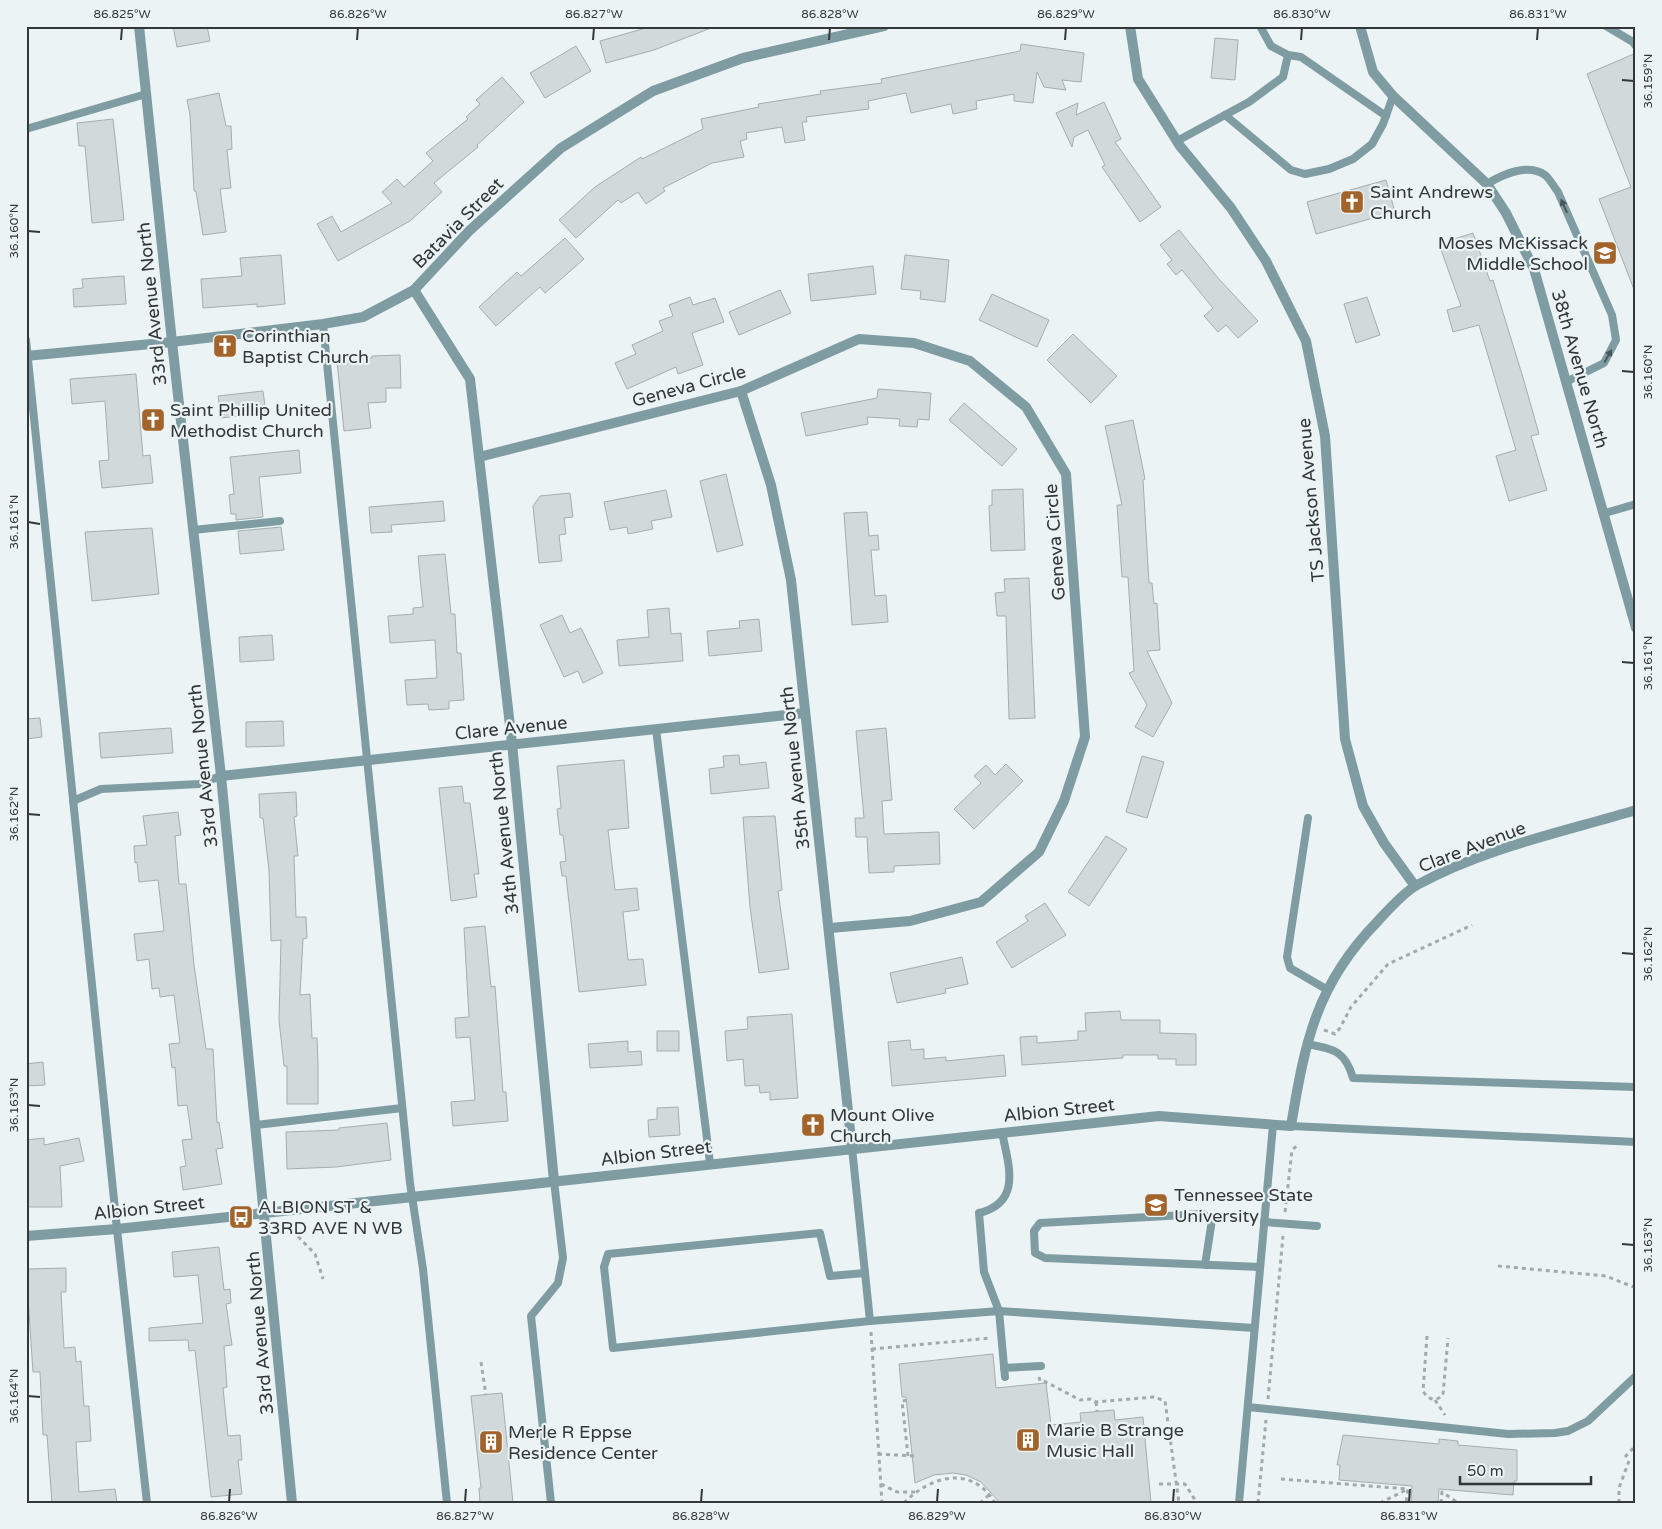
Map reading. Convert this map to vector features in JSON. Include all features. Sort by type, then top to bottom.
[{"type":"street","name":"33rd Avenue North","points":[[139,26],[172,342],[221,776],[292,1503]]},
{"type":"street","name":"Batavia Street","points":[[27,356],[172,342],[323,324],[364,317],[414,290],[469,231],[561,148],[653,91],[743,58],[884,26]]},
{"type":"street","name":"TS Jackson Avenue","points":[[1130,26],[1138,79],[1177,142],[1231,208],[1266,261],[1306,341],[1325,436],[1345,739],[1363,806],[1384,843],[1415,886]]},
{"type":"street","name":"38th Avenue North","points":[[1360,26],[1373,72],[1393,96],[1488,184],[1534,268],[1568,381],[1636,628]]},
{"type":"street","name":"34th Avenue North","points":[[414,290],[470,380],[512,743],[554,1181]]},
{"type":"street","name":"Geneva Circle","points":[[479,456],[741,391],[859,339],[914,343],[970,361],[1026,408],[1066,474],[1085,737],[1064,801],[1038,852],[981,902],[910,921],[830,928]]},
{"type":"street","name":"35th Avenue North","points":[[741,391],[771,485],[791,580],[830,928],[852,1148]]},
{"type":"street","name":"Clare Avenue","points":[[221,776],[512,743],[805,713]]},
{"type":"street","name":"Clare Avenue","points":[[1290,1126],[1307,1044],[1326,990],[1352,948],[1415,886],[1488,854],[1636,810]]},
{"type":"street","name":"Albion Street","points":[[26,1236],[117,1229],[710,1163],[1158,1116],[1290,1126]]},
{"type":"lane","points":[[1260,26],[1271,46],[1288,55],[1301,58],[1386,116]]},
{"type":"lane","points":[[1606,26],[1633,42],[1636,46]]},
{"type":"lane","points":[[1177,142],[1249,102],[1283,77],[1288,55]]},
{"type":"lane","points":[[26,129],[146,94]]},
{"type":"lane","points":[[1225,115],[1291,170],[1305,174],[1329,169],[1353,159],[1372,144],[1386,116],[1393,96]]},
{"type":"lane","points":[[1488,184],[1502,175],[1529,170],[1546,176],[1558,192],[1612,315],[1616,340],[1604,363],[1568,381]]},
{"type":"lane","points":[[323,324],[402,1108],[423,1269],[447,1503]]},
{"type":"lane","points":[[26,340],[147,1503]]},
{"type":"lane","points":[[1605,514],[1636,504]]},
{"type":"lane","points":[[193,530],[280,521]]},
{"type":"lane","points":[[656,728],[710,1163]]},
{"type":"lane","points":[[73,801],[101,789],[199,784],[221,776]]},
{"type":"lane","points":[[1308,818],[1287,957],[1290,968],[1326,990]]},
{"type":"lane","points":[[1307,1044],[1331,1049],[1343,1056],[1349,1065],[1353,1078],[1636,1087]]},
{"type":"lane","points":[[256,1125],[402,1108]]},
{"type":"lane","points":[[1239,1503],[1273,1124]]},
{"type":"lane","points":[[1290,1126],[1636,1142]]},
{"type":"lane","points":[[1002,1132],[1011,1176],[1009,1188],[995,1205],[979,1213],[984,1272],[999,1311],[1005,1377]]},
{"type":"lane","points":[[852,1148],[870,1321]]},
{"type":"lane","points":[[551,1503],[530,1316],[558,1283],[563,1258],[554,1181]]},
{"type":"lane","points":[[1205,1265],[1212,1220],[1203,1214],[1040,1224],[1034,1231],[1035,1253],[1045,1258],[1260,1268]]},
{"type":"lane","points":[[1264,1222],[1317,1226]]},
{"type":"lane","points":[[865,1272],[830,1276],[820,1233],[608,1254],[604,1267],[613,1348],[870,1321],[999,1311],[1254,1328]]},
{"type":"lane","points":[[1004,1368],[1040,1366]]},
{"type":"lane","points":[[1248,1407],[1508,1434],[1568,1431],[1581,1426],[1599,1412],[1636,1376]]},
{"type":"path","points":[[1324,1030],[1335,1034],[1351,1007],[1388,964],[1472,925]]},
{"type":"path","points":[[1258,1503],[1290,1158],[1292,1150],[1299,1144]]},
{"type":"path","points":[[287,1225],[315,1254],[324,1279]]},
{"type":"path","points":[[1498,1266],[1606,1276],[1636,1288]]},
{"type":"path","points":[[870,1321],[882,1503]]},
{"type":"path","points":[[1428,1336],[1423,1391],[1429,1398],[1435,1399],[1443,1395],[1448,1338]]},
{"type":"path","points":[[872,1349],[1002,1337]]},
{"type":"path","points":[[481,1362],[486,1395]]},
{"type":"path","points":[[1040,1366],[1040,1381],[1044,1381],[1080,1400],[1091,1399],[1096,1402],[1154,1397],[1165,1401],[1179,1503]]},
{"type":"path","points":[[1435,1399],[1444,1412],[1444,1427]]},
{"type":"path","points":[[908,1456],[902,1401],[909,1400]]},
{"type":"path","points":[[1096,1402],[1098,1411]]},
{"type":"path","points":[[1625,1458],[1636,1445]]},
{"type":"path","points":[[878,1454],[914,1456]]},
{"type":"path","points":[[1619,1503],[1619,1488],[1629,1461]]},
{"type":"path","points":[[904,1503],[916,1492],[935,1480],[953,1478],[974,1484],[989,1495],[995,1503]]},
{"type":"path","points":[[1281,1479],[1408,1489]]},
{"type":"path","points":[[880,1484],[897,1492],[916,1492]]},
{"type":"path","points":[[1159,1484],[1185,1484],[1197,1503]]},
{"type":"path","points":[[1380,1503],[1408,1489]]},
{"type":"path","points":[[1406,1503],[1408,1489]]},
{"type":"path","points":[[1441,1503],[1442,1492],[1458,1503]]},
{"type":"path","points":[[980,1503],[989,1495]]},
{"type":"building","points":[[173,26],[207,26],[210,41],[177,47]]},
{"type":"building","points":[[653,26],[711,28],[654,50],[606,63],[600,41]]},
{"type":"building","points":[[1215,38],[1238,40],[1235,80],[1211,78]]},
{"type":"building","points":[[1021,44],[1084,53],[1081,82],[1062,80],[1066,90],[1044,87],[1037,72],[1033,103],[1014,101],[1014,94],[976,101],[977,109],[953,114],[951,104],[911,113],[906,93],[868,101],[869,109],[806,117],[807,122],[802,122],[805,140],[785,143],[782,127],[746,133],[747,139],[740,141],[744,157],[712,163],[663,188],[665,191],[646,204],[638,192],[621,203],[618,200],[576,238],[559,220],[595,187],[641,157],[642,159],[703,129],[701,119],[759,107],[758,104],[821,94],[820,91],[882,83],[881,79],[1020,51]]},
{"type":"building","points":[[576,46],[591,71],[545,98],[530,73]]},
{"type":"building","points":[[1636,53],[1635,292],[1599,199],[1631,187],[1587,74]]},
{"type":"building","points":[[502,77],[524,102],[477,145],[478,147],[434,183],[442,192],[410,221],[338,261],[317,224],[332,216],[341,232],[392,203],[382,192],[397,179],[404,187],[433,161],[426,153],[468,119],[466,117],[480,104],[476,100]]},
{"type":"building","points":[[219,93],[226,126],[231,126],[232,149],[227,150],[231,188],[220,189],[226,232],[203,235],[196,191],[194,191],[190,115],[187,100]]},
{"type":"building","points":[[1104,102],[1121,139],[1115,142],[1161,207],[1140,222],[1102,167],[1105,165],[1088,130],[1074,137],[1072,147],[1056,113],[1078,103],[1076,115]]},
{"type":"building","points":[[113,119],[124,220],[92,223],[85,146],[79,146],[77,123]]},
{"type":"building","points":[[1386,180],[1395,212],[1316,234],[1307,202]]},
{"type":"building","points":[[1179,230],[1218,278],[1258,321],[1238,338],[1226,325],[1218,332],[1204,316],[1213,308],[1182,270],[1176,275],[1167,264],[1172,260],[1160,245]]},
{"type":"building","points":[[1473,233],[1490,281],[1493,280],[1524,381],[1539,434],[1531,436],[1547,490],[1509,501],[1496,456],[1516,450],[1479,325],[1453,332],[1447,310],[1461,306],[1439,244]]},
{"type":"building","points":[[565,238],[584,259],[545,293],[540,287],[496,326],[479,307],[517,272],[521,276]]},
{"type":"building","points":[[281,255],[285,304],[257,307],[257,304],[203,308],[201,279],[242,276],[240,258]]},
{"type":"building","points":[[905,255],[949,260],[945,302],[920,299],[921,291],[901,289]]},
{"type":"building","points":[[873,266],[876,294],[811,301],[808,274]]},
{"type":"building","points":[[124,276],[126,304],[74,307],[73,289],[83,288],[82,279]]},
{"type":"building","points":[[780,290],[791,313],[739,335],[729,312]]},
{"type":"building","points":[[992,294],[1049,320],[1037,347],[979,320]]},
{"type":"building","points":[[690,297],[693,305],[715,298],[724,322],[692,333],[703,365],[678,374],[676,367],[627,389],[615,363],[636,354],[632,345],[663,331],[659,321],[673,316],[669,305]]},
{"type":"building","points":[[1367,297],[1380,335],[1356,343],[1344,304]]},
{"type":"building","points":[[1073,334],[1117,376],[1091,403],[1047,360]]},
{"type":"building","points":[[400,355],[401,388],[386,388],[386,402],[368,403],[371,428],[344,431],[337,361],[372,358],[372,356]]},
{"type":"building","points":[[136,374],[143,456],[150,455],[153,483],[102,488],[99,461],[109,460],[105,401],[72,404],[70,379]]},
{"type":"building","points":[[878,389],[931,393],[929,420],[918,419],[917,427],[899,426],[900,419],[867,417],[868,424],[806,436],[801,413],[877,398]]},
{"type":"building","points":[[263,391],[266,413],[221,418],[218,396]]},
{"type":"building","points":[[964,403],[1017,449],[1002,466],[949,420]]},
{"type":"building","points":[[1133,420],[1145,479],[1143,480],[1149,583],[1152,583],[1154,604],[1157,603],[1160,650],[1147,651],[1172,703],[1153,737],[1135,727],[1147,705],[1129,673],[1134,671],[1128,577],[1122,577],[1117,505],[1122,505],[1105,426]]},
{"type":"building","points":[[299,450],[301,473],[259,477],[263,517],[236,520],[236,514],[231,514],[229,495],[234,494],[230,457]]},
{"type":"building","points":[[726,474],[743,545],[717,552],[700,481]]},
{"type":"building","points":[[1023,489],[1025,550],[991,551],[989,506],[992,505],[992,490]]},
{"type":"building","points":[[666,490],[672,517],[651,521],[653,529],[628,534],[627,527],[610,530],[604,502]]},
{"type":"building","points":[[570,493],[573,517],[564,518],[566,534],[559,535],[562,561],[539,563],[533,506],[540,496]]},
{"type":"building","points":[[443,501],[445,521],[391,525],[392,532],[371,533],[369,507]]},
{"type":"building","points":[[867,512],[869,536],[878,535],[879,550],[871,550],[875,596],[886,595],[888,622],[852,625],[844,513]]},
{"type":"building","points":[[281,527],[284,550],[240,554],[238,531]]},
{"type":"building","points":[[152,528],[159,594],[92,601],[85,532]]},
{"type":"building","points":[[445,554],[451,614],[455,614],[457,653],[461,653],[464,700],[449,701],[449,709],[429,710],[428,704],[407,705],[405,680],[437,678],[435,640],[390,643],[388,616],[413,614],[413,608],[423,607],[418,556]]},
{"type":"building","points":[[1029,578],[1035,718],[1009,719],[1006,616],[997,616],[995,593],[1005,592],[1004,579]]},
{"type":"building","points":[[669,608],[671,634],[681,633],[683,661],[619,666],[617,640],[649,637],[647,610]]},
{"type":"building","points":[[562,615],[570,633],[581,628],[603,673],[583,683],[578,671],[564,677],[540,625]]},
{"type":"building","points":[[759,619],[762,651],[709,656],[707,631],[740,628],[739,621]]},
{"type":"building","points":[[272,635],[274,660],[240,662],[239,637]]},
{"type":"building","points":[[40,718],[42,737],[26,739],[26,719]]},
{"type":"building","points":[[283,721],[284,746],[246,747],[246,722]]},
{"type":"building","points":[[171,728],[173,753],[101,758],[99,733]]},
{"type":"building","points":[[886,728],[892,800],[882,801],[884,834],[939,832],[940,864],[894,866],[894,872],[869,873],[867,837],[856,837],[855,818],[864,818],[856,731]]},
{"type":"building","points":[[739,755],[740,765],[766,762],[769,788],[711,794],[709,769],[724,767],[723,756]]},
{"type":"building","points":[[1142,756],[1164,762],[1147,818],[1126,812]]},
{"type":"building","points":[[624,760],[629,828],[608,830],[615,890],[637,888],[639,910],[623,912],[628,960],[643,959],[646,985],[579,992],[566,876],[562,876],[560,862],[566,861],[557,809],[561,808],[557,766]]},
{"type":"building","points":[[1006,764],[1023,781],[974,829],[954,809],[981,783],[974,776],[986,765],[995,775]]},
{"type":"building","points":[[462,786],[464,803],[470,803],[479,874],[474,874],[477,897],[451,901],[439,788]]},
{"type":"building","points":[[296,792],[297,816],[294,817],[298,856],[294,856],[296,917],[306,917],[307,938],[303,939],[300,995],[310,994],[312,1038],[317,1038],[318,1104],[287,1104],[287,1066],[284,1066],[279,1020],[281,940],[271,941],[269,870],[263,818],[260,818],[259,794]]},
{"type":"building","points":[[178,812],[181,835],[175,836],[179,884],[186,884],[194,965],[206,1049],[213,1049],[217,1123],[219,1122],[223,1148],[216,1149],[222,1184],[183,1190],[180,1167],[186,1166],[182,1140],[192,1139],[187,1105],[178,1106],[175,1067],[172,1068],[169,1044],[180,1043],[174,995],[160,997],[159,988],[152,989],[149,959],[137,961],[134,934],[164,931],[158,880],[139,882],[137,862],[135,863],[134,846],[147,845],[143,816]]},
{"type":"building","points":[[775,816],[782,890],[778,891],[789,969],[759,973],[750,907],[743,817]]},
{"type":"building","points":[[1106,836],[1127,849],[1089,906],[1068,892]]},
{"type":"building","points":[[1045,903],[1066,935],[1012,968],[996,942],[1028,921],[1025,916]]},
{"type":"building","points":[[485,926],[491,987],[495,986],[503,1092],[506,1092],[508,1121],[453,1126],[451,1102],[475,1100],[470,1037],[456,1038],[455,1018],[469,1017],[464,928]]},
{"type":"building","points":[[962,957],[968,984],[945,989],[946,993],[897,1003],[890,973]]},
{"type":"building","points":[[1120,1011],[1121,1020],[1160,1020],[1160,1033],[1196,1034],[1196,1065],[1176,1065],[1176,1059],[1158,1059],[1158,1055],[1123,1055],[1123,1058],[1022,1065],[1020,1037],[1037,1036],[1037,1043],[1078,1040],[1078,1031],[1086,1031],[1085,1013]]},
{"type":"building","points":[[792,1014],[798,1098],[770,1100],[770,1092],[760,1093],[759,1085],[745,1086],[743,1059],[727,1061],[725,1031],[748,1029],[747,1017]]},
{"type":"building","points":[[657,1031],[679,1031],[679,1051],[657,1051]]},
{"type":"building","points":[[910,1040],[911,1050],[924,1049],[924,1059],[946,1057],[946,1061],[1004,1055],[1006,1076],[892,1086],[888,1042]]},
{"type":"building","points":[[628,1041],[628,1052],[641,1051],[642,1065],[590,1068],[588,1044]]},
{"type":"building","points":[[43,1062],[45,1085],[26,1086],[26,1064]]},
{"type":"building","points":[[678,1107],[680,1135],[649,1137],[648,1120],[657,1119],[657,1108]]},
{"type":"building","points":[[387,1123],[391,1160],[336,1167],[287,1169],[286,1132],[339,1130],[339,1128]]},
{"type":"building","points":[[44,1138],[44,1145],[79,1138],[84,1161],[60,1166],[62,1207],[26,1207],[26,1140]]},
{"type":"building","points":[[219,1247],[224,1290],[230,1289],[231,1303],[226,1304],[232,1345],[224,1346],[227,1387],[223,1388],[228,1436],[240,1435],[242,1460],[238,1460],[242,1494],[211,1497],[195,1350],[189,1351],[188,1340],[149,1341],[149,1328],[203,1323],[198,1275],[174,1277],[172,1252]]},
{"type":"building","points":[[66,1268],[66,1292],[61,1292],[64,1348],[75,1347],[76,1362],[81,1361],[84,1406],[89,1406],[91,1441],[76,1442],[79,1492],[115,1489],[117,1503],[52,1503],[47,1435],[43,1435],[40,1372],[33,1372],[26,1269]]},
{"type":"building","name":"Marie B Strange Music Hall","points":[[993,1354],[996,1388],[1046,1383],[1051,1425],[1081,1422],[1080,1413],[1114,1410],[1115,1420],[1143,1417],[1151,1503],[1000,1503],[981,1482],[966,1475],[953,1473],[934,1475],[915,1483],[906,1397],[902,1397],[899,1364]]},
{"type":"building","name":"Merle R Eppse Residence Center","points":[[502,1393],[513,1503],[480,1503],[479,1488],[481,1488],[471,1396]]},
{"type":"building","points":[[1343,1435],[1439,1444],[1439,1439],[1458,1441],[1458,1445],[1517,1450],[1517,1481],[1514,1481],[1513,1495],[1439,1489],[1438,1503],[1411,1503],[1412,1486],[1339,1480],[1340,1465],[1337,1465]]},
{"type":"place","name":"Saint Andrews Church","points":[[1352,202]]},
{"type":"place","name":"Moses McKissack Middle School","points":[[1605,253]]},
{"type":"place","name":"Corinthian Baptist Church","points":[[225,346]]},
{"type":"place","name":"Saint Phillip United Methodist Church","points":[[153,420]]},
{"type":"place","name":"Mount Olive Church","points":[[813,1125]]},
{"type":"place","name":"Tennessee State University","points":[[1156,1205]]},
{"type":"place","name":"ALBION ST & 33RD AVE N WB","points":[[241,1217]]},
{"type":"place","name":"Marie B Strange Music Hall","points":[[1028,1440]]},
{"type":"place","name":"Merle R Eppse Residence Center","points":[[491,1442]]}]
